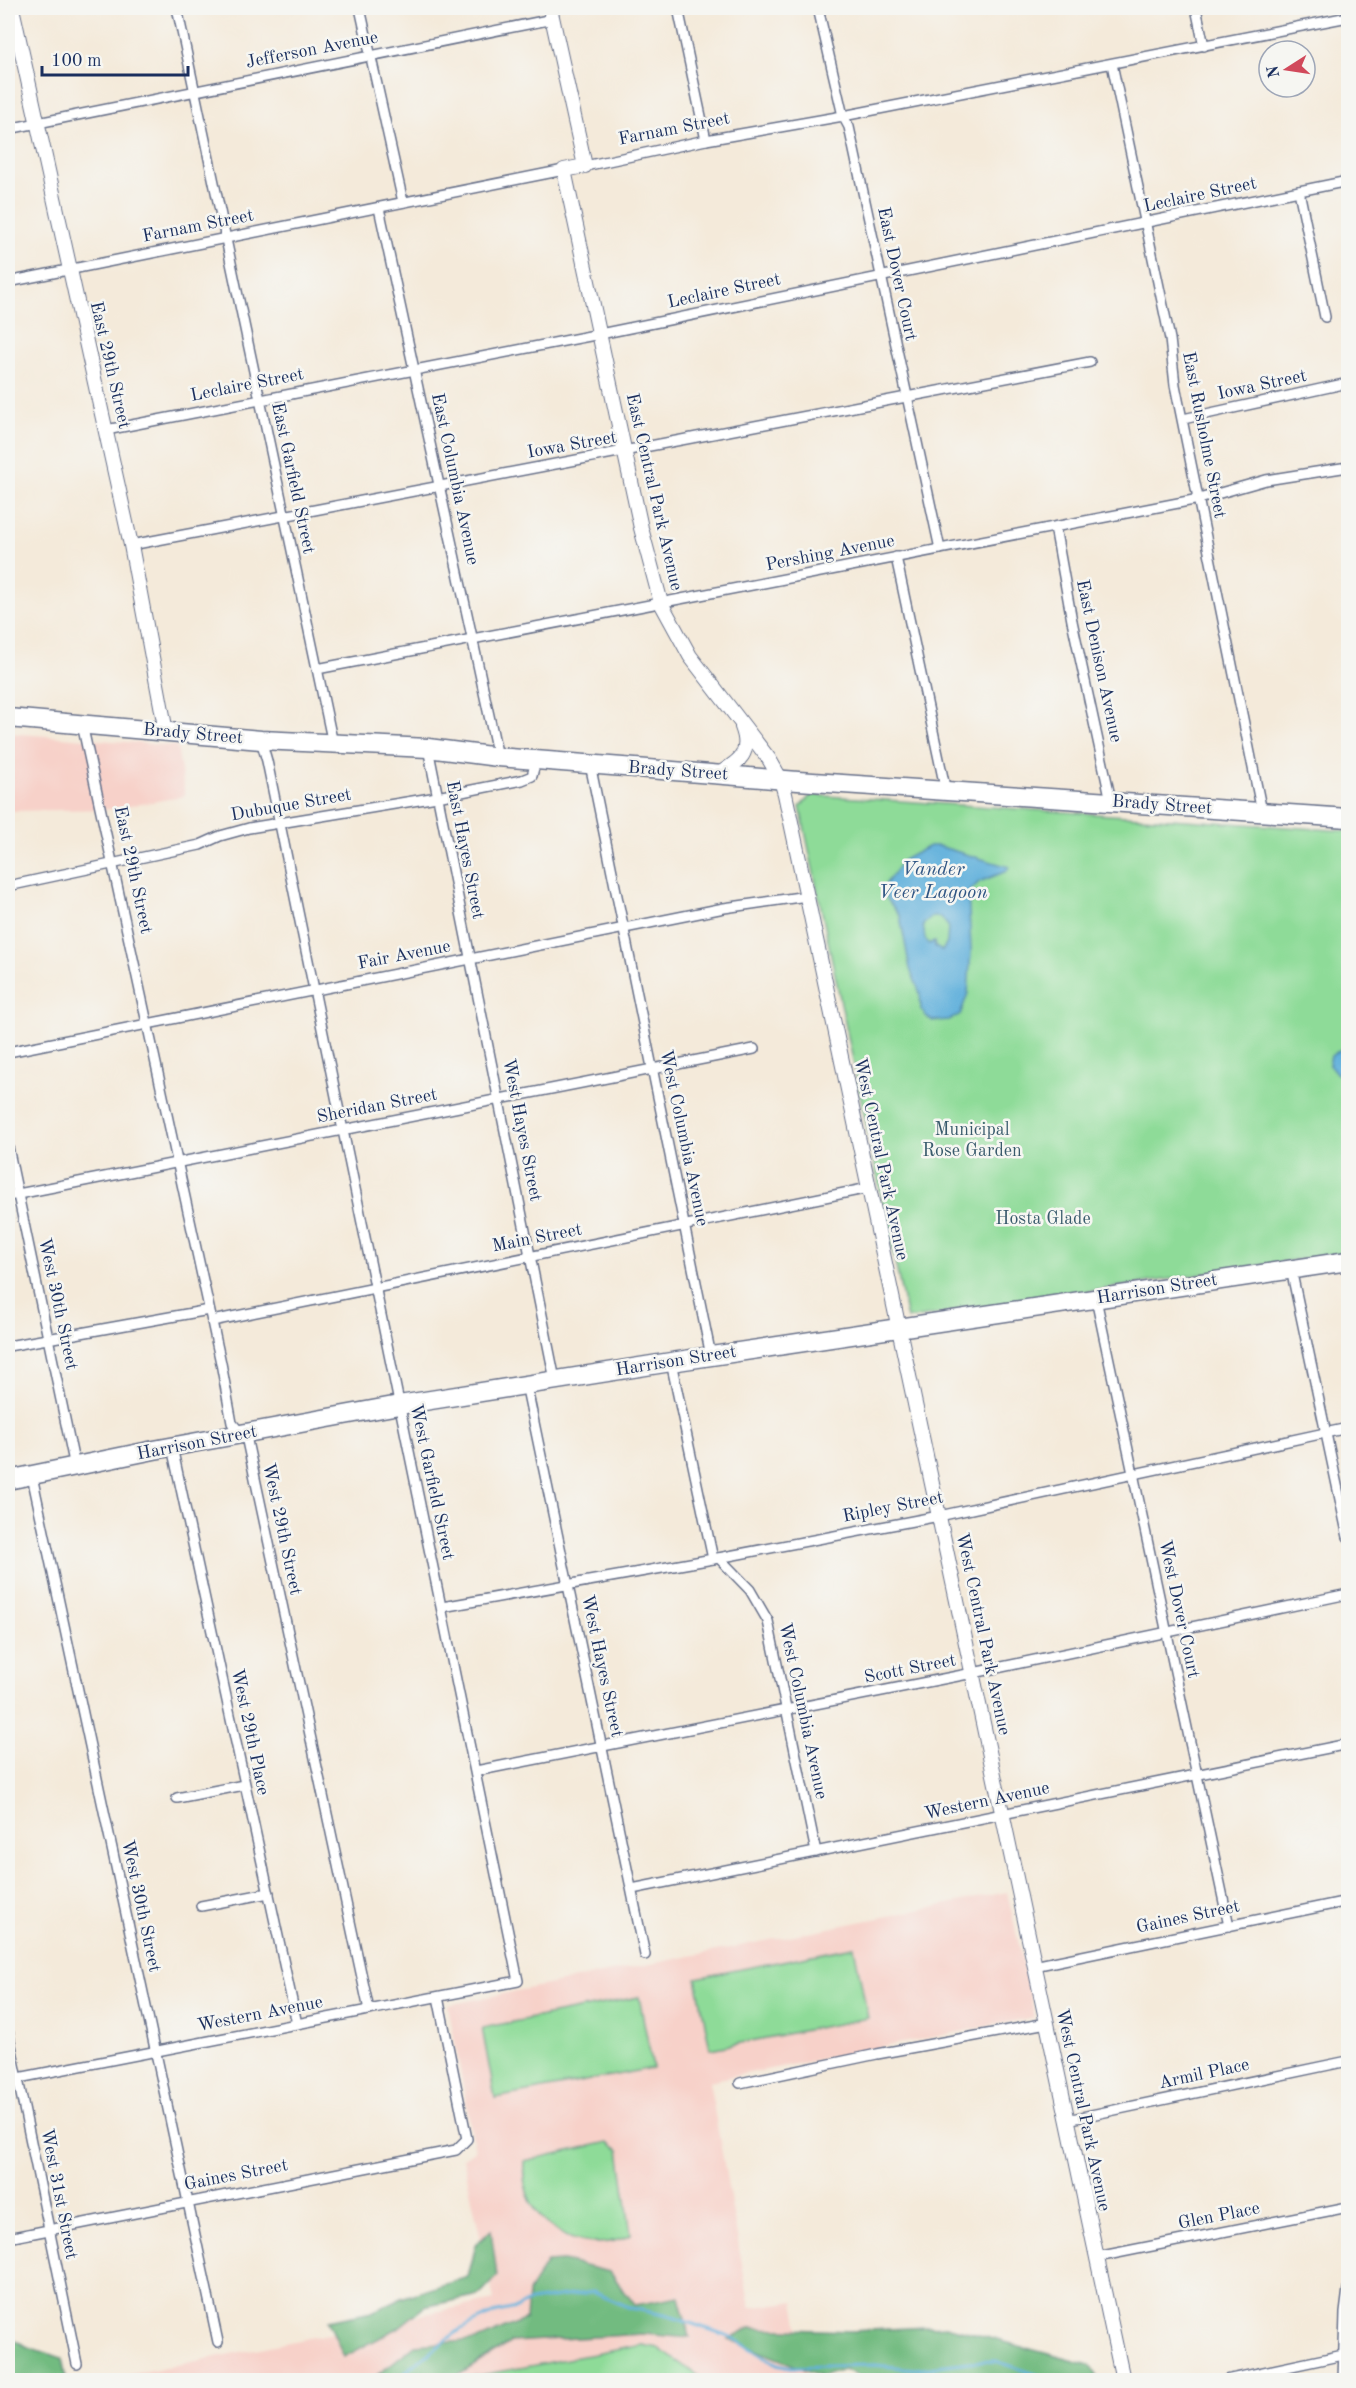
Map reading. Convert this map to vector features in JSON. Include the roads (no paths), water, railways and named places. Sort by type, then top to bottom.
[{"type":"highway","name":"Brady Street","points":[[8,718],[261,740],[428,748],[498,757],[781,780],[1348,818]]},
{"type":"highway","name":"Harrison Street","points":[[8,1480],[242,1434],[526,1384],[1348,1261]]},
{"type":"street","name":"East 29th Street","points":[[12,8],[131,545],[166,732]]},
{"type":"street","name":"East Garfield Street","points":[[177,8],[333,744]]},
{"type":"street","points":[[360,8],[403,202]]},
{"type":"street","points":[[678,8],[706,140]]},
{"type":"street","name":"East Dover Court","points":[[818,8],[843,116],[849,127],[939,549]]},
{"type":"street","points":[[1196,8],[1204,46]]},
{"type":"street","name":"Jefferson Avenue","points":[[8,129],[371,55],[552,13]]},
{"type":"street","points":[[552,13],[585,166]]},
{"type":"street","name":"Farnam Street","points":[[8,282],[706,140],[843,116],[1348,17]]},
{"type":"street","name":"East Rusholme Street","points":[[1112,64],[1170,339],[1175,385],[1262,812]]},
{"type":"street","name":"East Central Park Avenue","points":[[564,170],[641,528],[661,603],[690,656],[769,759],[781,780],[807,896]]},
{"type":"street","name":"Leclaire Street","points":[[106,430],[600,334],[1348,181]]},
{"type":"street","points":[[1299,191],[1325,317]]},
{"type":"street","name":"East Columbia Avenue","points":[[379,208],[498,757]]},
{"type":"street","name":"Iowa Street","points":[[131,545],[439,484],[625,452],[1090,362]]},
{"type":"street","name":"Iowa Street","points":[[1183,419],[1348,383]]},
{"type":"street","name":"Pershing Avenue","points":[[317,669],[1199,499],[1266,480],[1348,467]]},
{"type":"street","name":"East Denison Avenue","points":[[1055,527],[1072,621],[1111,801]]},
{"type":"street","points":[[896,557],[946,792]]},
{"type":"street","name":"East 29th Street","points":[[82,723],[148,1023]]},
{"type":"street","points":[[719,774],[744,754],[745,735],[742,725]]},
{"type":"street","points":[[261,740],[314,989]]},
{"type":"street","name":"East Hayes Street","points":[[428,748],[470,958]]},
{"type":"street","name":"Dubuque Street","points":[[8,886],[200,845],[219,836],[280,822],[437,797],[527,778],[535,771],[536,760]]},
{"type":"street","points":[[590,764],[623,928]]},
{"type":"street","name":"Fair Avenue","points":[[8,1052],[724,908],[807,896]]},
{"type":"street","name":"West Central Park Avenue","points":[[807,896],[1123,2380]]},
{"type":"street","name":"West Columbia Avenue","points":[[623,928],[711,1356]]},
{"type":"street","name":"West Hayes Street","points":[[470,958],[555,1380]]},
{"type":"street","name":"West Garfield Street","points":[[314,989],[518,1981]]},
{"type":"street","name":"West 29th Street","points":[[148,1023],[232,1423],[247,1441],[369,2010]]},
{"type":"street","name":"Sheridan Street","points":[[8,1196],[754,1049]]},
{"type":"street","name":"West 30th Street","points":[[8,1147],[75,1467]]},
{"type":"street","name":"Main Street","points":[[212,1321],[869,1188]]},
{"type":"street","points":[[1291,1269],[1348,1537]]},
{"type":"street","name":"West Dover Court","points":[[1096,1299],[1229,1926]]},
{"type":"street","points":[[8,1346],[209,1310]]},
{"type":"street","points":[[671,1362],[716,1558]]},
{"type":"street","name":"West Hayes Street","points":[[526,1384],[645,1955]]},
{"type":"street","name":"Ripley Street","points":[[442,1607],[939,1515],[1348,1428]]},
{"type":"street","name":"West 29th Place","points":[[172,1447],[297,2024]]},
{"type":"street","name":"West 30th Street","points":[[32,1476],[218,2342]]},
{"type":"street","name":"West Columbia Avenue","points":[[716,1558],[750,1590],[768,1621],[816,1852]]},
{"type":"street","name":"Scott Street","points":[[476,1771],[973,1673],[1348,1594]]},
{"type":"street","name":"Western Avenue","points":[[632,1889],[1348,1744]]},
{"type":"street","points":[[177,1798],[244,1785]]},
{"type":"street","points":[[201,1905],[269,1893]]},
{"type":"street","name":"Gaines Street","points":[[1034,1966],[1348,1901]]},
{"type":"street","name":"Western Avenue","points":[[8,2080],[518,1981]]},
{"type":"street","name":"Gaines Street","points":[[8,2238],[456,2150],[467,2139],[438,1997]]},
{"type":"street","points":[[740,2083],[877,2054],[1047,2023]]},
{"type":"street","name":"West 31st Street","points":[[8,2031],[77,2364]]},
{"type":"street","name":"Armil Place","points":[[1067,2120],[1348,2061]]},
{"type":"street","name":"Glen Place","points":[[1097,2257],[1348,2207]]},
{"type":"street","points":[[1343,2380],[1348,2289]]},
{"type":"street","points":[[1226,2380],[1346,2355]]},
{"type":"water","name":"Vander Veer Lagoon","points":[[929,846],[938,846],[1009,867],[1007,871],[979,882],[968,893],[971,949],[968,993],[960,1015],[949,1020],[933,1021],[921,1010],[920,993],[910,969],[900,916],[887,899],[885,885],[903,860]],"holes":[[[931,917],[941,917],[948,926],[947,943],[942,951],[935,947],[934,941],[929,944],[925,939],[923,925]]]},
{"type":"water","points":[[1341,1049],[1348,1051],[1348,1073],[1337,1074],[1329,1064],[1331,1056]]},
{"type":"waterway","points":[[398,2380],[411,2367],[461,2329],[497,2312],[517,2308],[530,2301],[593,2292],[631,2308],[669,2316],[729,2336],[777,2364],[790,2367],[874,2365],[915,2369],[996,2361],[1048,2380]]},
{"type":"waterway","points":[[8,2368],[13,2380]]},
{"type":"park label","name":"Municipal Rose Garden","points":[[972,1140]]},
{"type":"park label","name":"Hosta Glade","points":[[1043,1219]]}]
